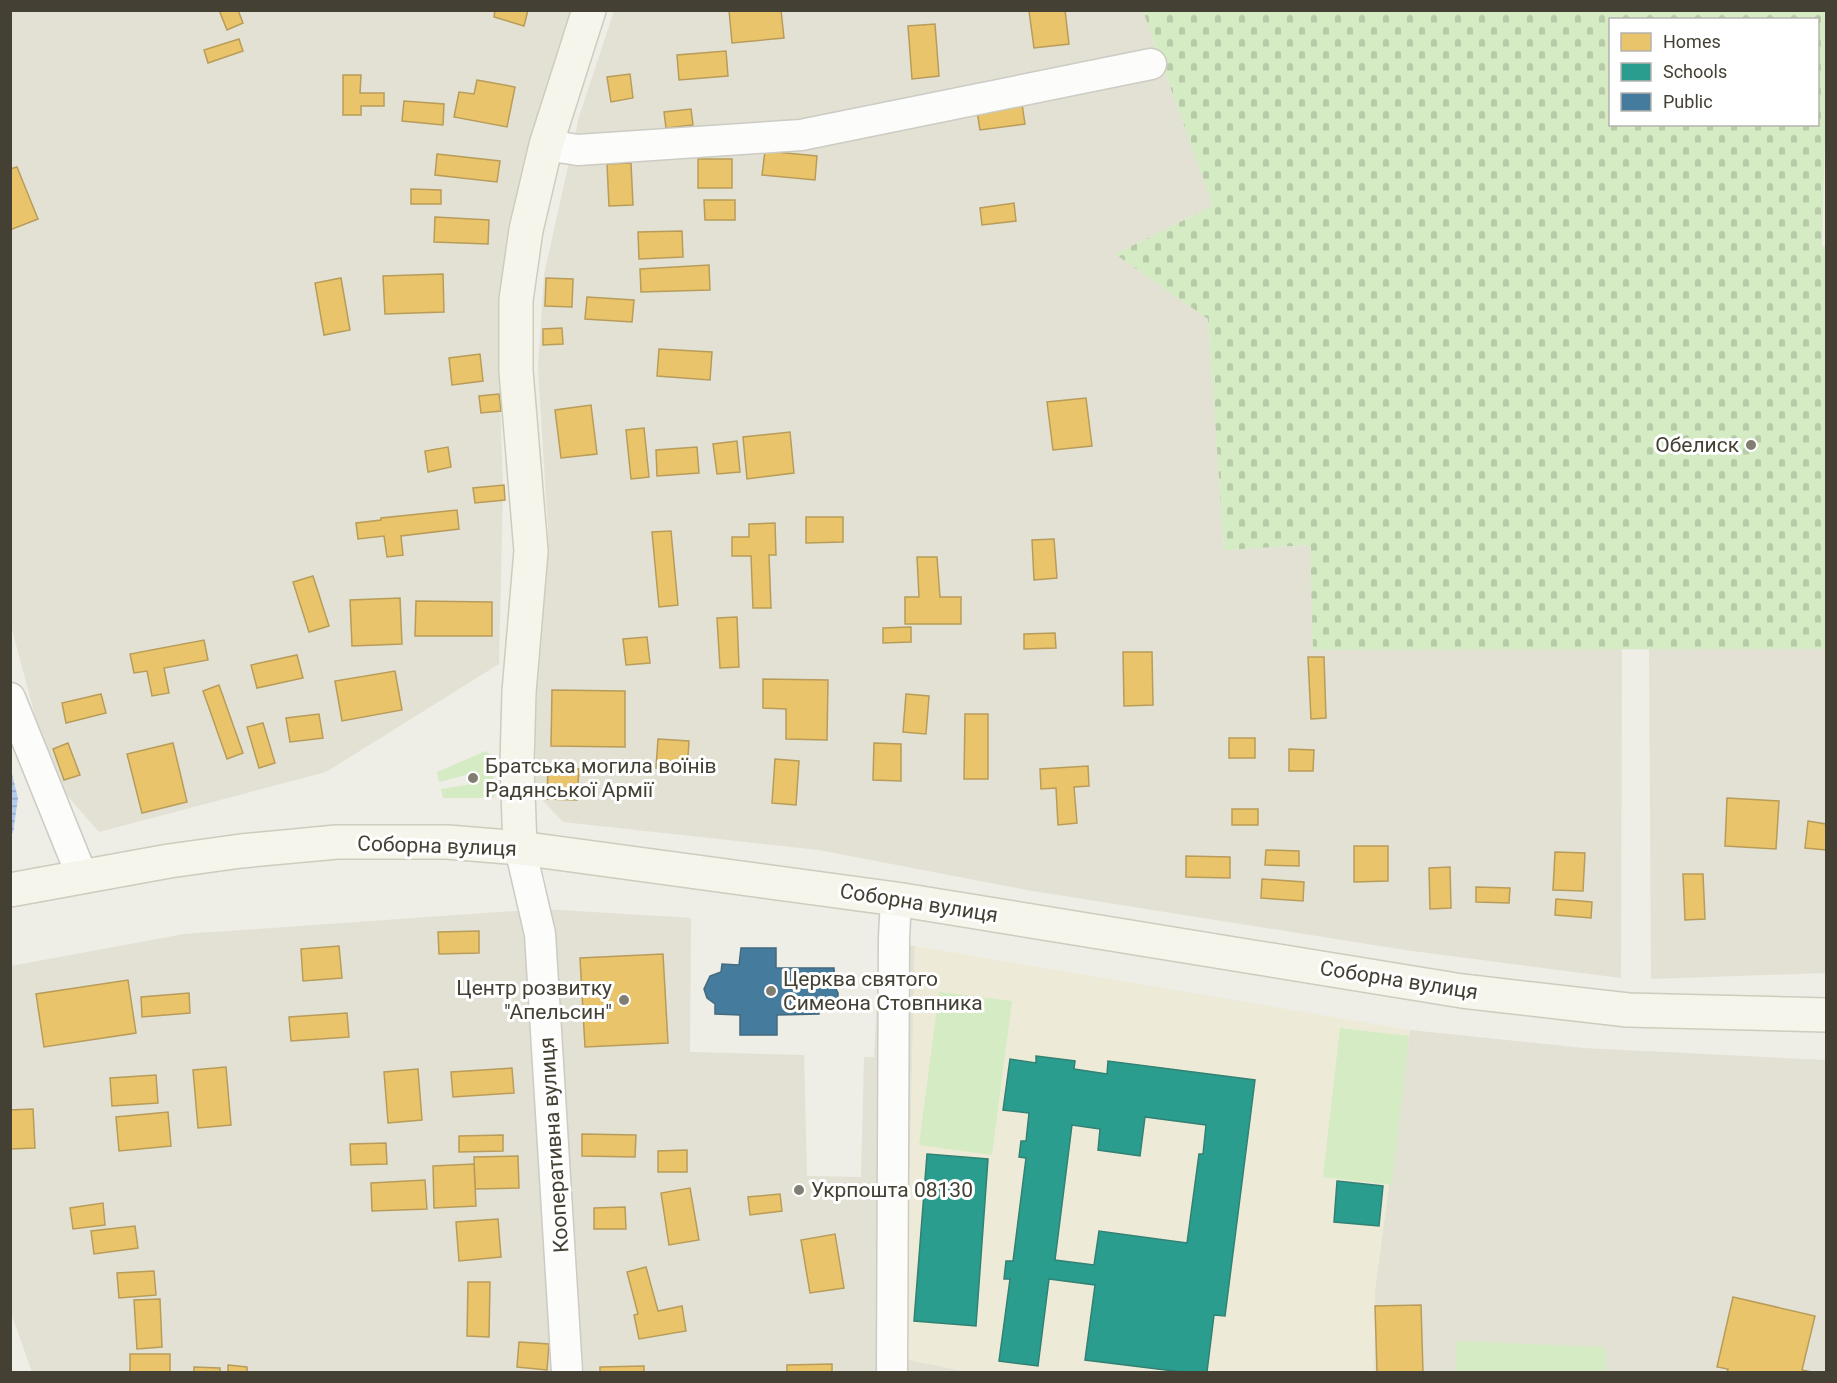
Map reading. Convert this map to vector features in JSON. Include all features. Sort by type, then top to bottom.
[{"type":"main road","points":[[520,848],[517,764],[519,692],[531,551],[516,370],[516,300],[526,230],[546,145],[589,10]]},
{"type":"main road","name":"Соборна вулиця","points":[[10,890],[207,855],[337,842],[447,842],[520,848],[896,899],[1462,991],[1628,1010],[1827,1015]]},
{"type":"street","points":[[546,145],[578,150],[801,135],[1151,64]]},
{"type":"street","points":[[10,698],[82,876]]},
{"type":"street","name":"Кооперативна вулиця","points":[[520,848],[540,934],[567,1372]]},
{"type":"street","points":[[892,1372],[896,899]]},
{"type":"shaded area","points":[[10,11],[578,11],[516,199],[498,335],[503,489],[499,664],[326,772],[99,832],[64,792],[36,719],[11,626]]},
{"type":"shaded area","points":[[614,11],[1143,11],[1213,206],[1115,254],[1208,319],[1224,550],[1310,545],[1314,650],[1622,649],[1621,978],[1405,950],[1027,890],[819,850],[563,822],[536,793],[535,708],[548,529],[538,368],[544,275],[579,117]]},
{"type":"shaded area","points":[[1649,649],[1826,649],[1826,973],[1651,979]]},
{"type":"shaded area","points":[[543,909],[691,918],[690,1052],[804,1055],[807,1176],[861,1177],[864,1057],[874,1057],[880,943],[915,946],[905,1359],[968,1372],[32,1372],[11,1313],[11,966],[184,934]]},
{"type":"shaded area","points":[[915,946],[1410,1030],[1375,1289],[1374,1372],[968,1372],[905,1359]]},
{"type":"shaded area","points":[[1410,1030],[1583,1048],[1826,1060],[1826,1372],[1374,1372],[1375,1289]]},
{"type":"green space","points":[[1143,11],[1826,11],[1822,246],[1826,247],[1826,649],[1313,650],[1310,545],[1224,550],[1208,319],[1115,254],[1213,206]]},
{"type":"green space","points":[[486,751],[490,755],[496,794],[493,798],[443,798],[441,789],[479,783],[477,772],[439,782],[437,772]]},
{"type":"green space","points":[[939,992],[1012,1001],[992,1155],[919,1145]]},
{"type":"green space","points":[[1340,1028],[1409,1036],[1392,1185],[1323,1177]]},
{"type":"green space","points":[[1457,1341],[1606,1347],[1606,1372],[1455,1372]]},
{"type":"water","points":[[11,770],[18,798],[11,834]]},
{"type":"building: Homes","points":[[219,10],[238,10],[243,23],[227,30]]},
{"type":"building: Homes","points":[[495,10],[528,10],[524,26],[494,17]]},
{"type":"building: Homes","points":[[729,10],[781,10],[784,38],[732,43]]},
{"type":"building: Homes","points":[[1065,10],[1069,44],[1034,48],[1029,11]]},
{"type":"building: Homes","points":[[935,24],[939,76],[912,79],[908,26]]},
{"type":"building: Homes","points":[[239,39],[243,51],[208,63],[204,50]]},
{"type":"building: Homes","points":[[726,51],[728,76],[679,80],[677,55]]},
{"type":"building: Homes","points":[[630,74],[633,98],[611,102],[607,77]]},
{"type":"building: Homes","points":[[343,75],[361,75],[360,93],[384,93],[384,106],[361,106],[361,115],[343,115]]},
{"type":"building: Homes","points":[[477,80],[515,87],[507,127],[454,117],[459,92],[474,94]]},
{"type":"building: Homes","points":[[404,101],[444,104],[443,125],[402,121]]},
{"type":"building: Homes","points":[[1022,104],[1025,124],[980,130],[977,111]]},
{"type":"building: Homes","points":[[691,109],[693,125],[666,128],[664,112]]},
{"type":"building: Homes","points":[[765,151],[817,156],[815,180],[762,175]]},
{"type":"building: Homes","points":[[437,154],[500,161],[497,182],[435,175]]},
{"type":"building: Homes","points":[[698,159],[732,159],[732,188],[698,188]]},
{"type":"building: Homes","points":[[631,163],[633,205],[609,206],[607,164]]},
{"type":"building: Homes","points":[[17,167],[38,219],[10,230],[10,169]]},
{"type":"building: Homes","points":[[411,189],[441,190],[441,204],[411,204]]},
{"type":"building: Homes","points":[[704,200],[735,200],[735,220],[705,220]]},
{"type":"building: Homes","points":[[1014,203],[1016,221],[982,225],[980,208]]},
{"type":"building: Homes","points":[[435,217],[489,220],[488,244],[434,242]]},
{"type":"building: Homes","points":[[682,231],[683,257],[639,259],[638,232]]},
{"type":"building: Homes","points":[[709,265],[710,290],[641,292],[640,269]]},
{"type":"building: Homes","points":[[443,274],[444,312],[385,314],[383,276]]},
{"type":"building: Homes","points":[[341,278],[350,330],[324,335],[315,283]]},
{"type":"building: Homes","points":[[546,278],[573,279],[572,307],[545,306]]},
{"type":"building: Homes","points":[[587,297],[634,300],[632,322],[585,319]]},
{"type":"building: Homes","points":[[562,328],[563,344],[543,345],[543,329]]},
{"type":"building: Homes","points":[[659,349],[712,352],[710,380],[657,376]]},
{"type":"building: Homes","points":[[480,354],[483,381],[452,385],[449,358]]},
{"type":"building: Homes","points":[[499,394],[501,411],[481,413],[479,396]]},
{"type":"building: Homes","points":[[1086,398],[1092,446],[1053,450],[1047,402]]},
{"type":"building: Homes","points":[[591,405],[597,454],[561,458],[555,410]]},
{"type":"building: Homes","points":[[644,428],[649,477],[631,479],[626,430]]},
{"type":"building: Homes","points":[[790,432],[794,473],[747,479],[743,437]]},
{"type":"building: Homes","points":[[737,441],[740,472],[717,474],[713,444]]},
{"type":"building: Homes","points":[[448,447],[451,467],[428,472],[425,451]]},
{"type":"building: Homes","points":[[697,447],[699,473],[657,476],[656,450]]},
{"type":"building: Homes","points":[[504,485],[505,500],[475,503],[473,488]]},
{"type":"building: Homes","points":[[457,510],[459,529],[401,536],[403,555],[387,557],[384,536],[358,539],[356,523]]},
{"type":"building: Homes","points":[[806,517],[843,517],[843,542],[806,543]]},
{"type":"building: Homes","points":[[775,523],[776,555],[769,555],[771,608],[753,608],[751,556],[732,556],[732,537],[749,537],[749,524]]},
{"type":"building: Homes","points":[[671,531],[678,605],[659,607],[652,532]]},
{"type":"building: Homes","points":[[1054,539],[1057,578],[1034,580],[1032,540]]},
{"type":"building: Homes","points":[[917,557],[937,557],[940,597],[961,597],[961,624],[905,624],[905,597],[919,597]]},
{"type":"building: Homes","points":[[313,576],[329,626],[309,632],[293,582]]},
{"type":"building: Homes","points":[[400,598],[402,644],[352,646],[350,600]]},
{"type":"building: Homes","points":[[416,601],[492,602],[492,636],[415,636]]},
{"type":"building: Homes","points":[[737,617],[739,667],[720,668],[717,618]]},
{"type":"building: Homes","points":[[911,627],[911,642],[883,643],[883,628]]},
{"type":"building: Homes","points":[[1055,633],[1056,648],[1024,649],[1024,634]]},
{"type":"building: Homes","points":[[647,637],[650,663],[626,665],[623,639]]},
{"type":"building: Homes","points":[[204,640],[208,660],[164,668],[169,693],[152,696],[147,671],[134,673],[130,654]]},
{"type":"building: Homes","points":[[1123,652],[1152,652],[1153,705],[1124,706]]},
{"type":"building: Homes","points":[[297,655],[303,678],[257,688],[251,665]]},
{"type":"building: Homes","points":[[1308,657],[1324,657],[1326,718],[1311,719]]},
{"type":"building: Homes","points":[[395,671],[402,710],[342,721],[335,681]]},
{"type":"building: Homes","points":[[763,679],[828,680],[827,740],[786,739],[786,709],[763,708]]},
{"type":"building: Homes","points":[[219,685],[243,753],[227,759],[203,691]]},
{"type":"building: Homes","points":[[552,690],[625,691],[625,747],[551,746]]},
{"type":"building: Homes","points":[[101,694],[106,713],[66,723],[62,703]]},
{"type":"building: Homes","points":[[906,694],[929,696],[926,734],[903,732]]},
{"type":"building: Homes","points":[[319,714],[323,738],[290,742],[286,718]]},
{"type":"building: Homes","points":[[965,714],[988,714],[988,779],[964,779]]},
{"type":"building: Homes","points":[[263,723],[275,763],[259,768],[247,727]]},
{"type":"building: Homes","points":[[1229,738],[1255,738],[1255,758],[1229,758]]},
{"type":"building: Homes","points":[[658,739],[689,741],[687,771],[656,768]]},
{"type":"building: Homes","points":[[68,743],[80,775],[64,780],[53,749]]},
{"type":"building: Homes","points":[[173,743],[187,802],[142,813],[127,754]]},
{"type":"building: Homes","points":[[874,743],[901,744],[901,781],[873,780]]},
{"type":"building: Homes","points":[[1289,749],[1314,750],[1313,771],[1289,771]]},
{"type":"building: Homes","points":[[775,759],[799,761],[796,805],[772,803]]},
{"type":"building: Homes","points":[[1088,766],[1089,786],[1074,787],[1077,823],[1058,825],[1056,788],[1041,789],[1040,769]]},
{"type":"building: Homes","points":[[548,767],[579,769],[577,800],[547,799]]},
{"type":"building: Homes","points":[[1727,798],[1779,801],[1776,849],[1725,846]]},
{"type":"building: Homes","points":[[1232,809],[1258,809],[1258,825],[1232,825]]},
{"type":"building: Homes","points":[[1808,821],[1826,824],[1826,850],[1805,848]]},
{"type":"building: Homes","points":[[1354,846],[1388,846],[1388,881],[1354,882]]},
{"type":"building: Homes","points":[[1266,850],[1299,851],[1299,866],[1265,865]]},
{"type":"building: Homes","points":[[1555,852],[1585,853],[1583,891],[1553,890]]},
{"type":"building: Homes","points":[[1186,856],[1230,857],[1230,878],[1186,877]]},
{"type":"building: Homes","points":[[1450,867],[1451,908],[1430,909],[1429,868]]},
{"type":"building: Homes","points":[[1683,874],[1703,874],[1705,919],[1685,920]]},
{"type":"building: Homes","points":[[1262,879],[1304,882],[1303,901],[1261,898]]},
{"type":"building: Homes","points":[[1476,887],[1510,888],[1509,903],[1476,902]]},
{"type":"building: Homes","points":[[1556,899],[1592,902],[1591,918],[1555,915]]},
{"type":"building: Homes","points":[[479,931],[479,953],[439,954],[438,932]]},
{"type":"building: Homes","points":[[339,946],[342,978],[303,981],[301,949]]},
{"type":"building: Homes","name":"Центр розвитку \"Апельсин\"","points":[[663,954],[668,1043],[585,1047],[580,958]]},
{"type":"building: Homes","points":[[128,980],[136,1033],[44,1047],[36,994]]},
{"type":"building: Homes","points":[[189,993],[190,1013],[142,1017],[141,997]]},
{"type":"building: Homes","points":[[347,1013],[349,1037],[291,1041],[289,1017]]},
{"type":"building: Homes","points":[[226,1067],[231,1125],[198,1128],[193,1070]]},
{"type":"building: Homes","points":[[512,1068],[514,1093],[453,1097],[451,1072]]},
{"type":"building: Homes","points":[[418,1069],[422,1120],[388,1123],[384,1072]]},
{"type":"building: Homes","points":[[156,1075],[158,1103],[112,1106],[110,1078]]},
{"type":"building: Homes","points":[[33,1109],[35,1148],[10,1149],[10,1110]]},
{"type":"building: Homes","points":[[168,1112],[171,1146],[119,1151],[116,1117]]},
{"type":"building: Homes","points":[[582,1134],[636,1135],[635,1157],[582,1156]]},
{"type":"building: Homes","points":[[503,1135],[503,1151],[459,1152],[459,1136]]},
{"type":"building: Homes","points":[[386,1143],[387,1164],[351,1165],[350,1144]]},
{"type":"building: Homes","points":[[687,1150],[687,1172],[658,1172],[658,1151]]},
{"type":"building: Homes","points":[[518,1156],[519,1188],[475,1189],[474,1157]]},
{"type":"building: Homes","points":[[474,1164],[476,1206],[434,1208],[433,1166]]},
{"type":"building: Homes","points":[[425,1180],[427,1209],[372,1211],[371,1183]]},
{"type":"building: Homes","points":[[690,1188],[699,1240],[669,1245],[661,1193]]},
{"type":"building: Homes","points":[[780,1194],[782,1211],[750,1215],[748,1197]]},
{"type":"building: Homes","points":[[103,1203],[105,1225],[73,1229],[70,1208]]},
{"type":"building: Homes","points":[[625,1207],[626,1229],[594,1229],[594,1208]]},
{"type":"building: Homes","points":[[498,1219],[501,1257],[459,1261],[456,1222]]},
{"type":"building: Homes","points":[[135,1226],[138,1248],[94,1254],[91,1231]]},
{"type":"building: Homes","points":[[835,1234],[844,1288],[810,1293],[801,1240]]},
{"type":"building: Homes","points":[[646,1267],[658,1311],[682,1306],[686,1331],[639,1339],[634,1315],[638,1314],[627,1272]]},
{"type":"building: Homes","points":[[154,1271],[156,1295],[119,1298],[117,1273]]},
{"type":"building: Homes","points":[[468,1282],[490,1282],[489,1337],[467,1336]]},
{"type":"building: Homes","points":[[1733,1297],[1815,1316],[1802,1370],[1812,1372],[1727,1372],[1728,1369],[1717,1367]]},
{"type":"building: Homes","points":[[160,1299],[162,1347],[137,1349],[134,1300]]},
{"type":"building: Homes","points":[[1421,1305],[1423,1372],[1377,1372],[1375,1306]]},
{"type":"building: Homes","points":[[519,1342],[549,1344],[547,1370],[517,1367]]},
{"type":"building: Homes","points":[[130,1354],[170,1354],[170,1372],[130,1372]]},
{"type":"building: Homes","points":[[832,1364],[832,1372],[787,1372],[787,1365]]},
{"type":"building: Homes","points":[[228,1365],[247,1367],[247,1372],[228,1372]]},
{"type":"building: Homes","points":[[644,1366],[644,1372],[600,1372],[600,1367]]},
{"type":"building: Homes","points":[[194,1367],[220,1368],[220,1372],[194,1372]]},
{"type":"building: Schools","points":[[1036,1056],[1075,1061],[1074,1069],[1107,1074],[1108,1061],[1255,1080],[1225,1316],[1214,1315],[1207,1372],[1182,1372],[1085,1360],[1095,1285],[1049,1279],[1038,1366],[999,1361],[1010,1279],[1004,1279],[1006,1261],[1013,1261],[1026,1158],[1019,1157],[1021,1141],[1026,1141],[1029,1113],[1003,1110],[1010,1059],[1036,1063]],"holes":[[[1145,1117],[1206,1125],[1203,1154],[1199,1154],[1187,1243],[1099,1231],[1094,1265],[1055,1260],[1072,1125],[1100,1129],[1098,1150],[1140,1156]]]},
{"type":"building: Schools","points":[[927,1154],[988,1159],[976,1326],[914,1321]]},
{"type":"building: Schools","points":[[1337,1181],[1383,1186],[1379,1226],[1334,1222]]},
{"type":"building: Public","name":"Церква святого Симеона Стовпника","points":[[741,948],[776,948],[776,968],[834,968],[838,1007],[825,1009],[819,1006],[819,1014],[777,1015],[777,1035],[740,1035],[740,1015],[715,1014],[715,1004],[707,998],[704,989],[710,976],[721,972],[722,964],[739,965]]},
{"type":"place","name":"Обелиск","points":[[1751,445]]},
{"type":"place","name":"Братська могила воїнів Радянської Армії","points":[[473,778]]},
{"type":"place","name":"Церква святого Симеона Стовпника","points":[[771,991]]},
{"type":"place","name":"Центр розвитку \"Апельсин\"","points":[[624,1000]]},
{"type":"place","name":"Укрпошта 08130","points":[[799,1190]]}]
